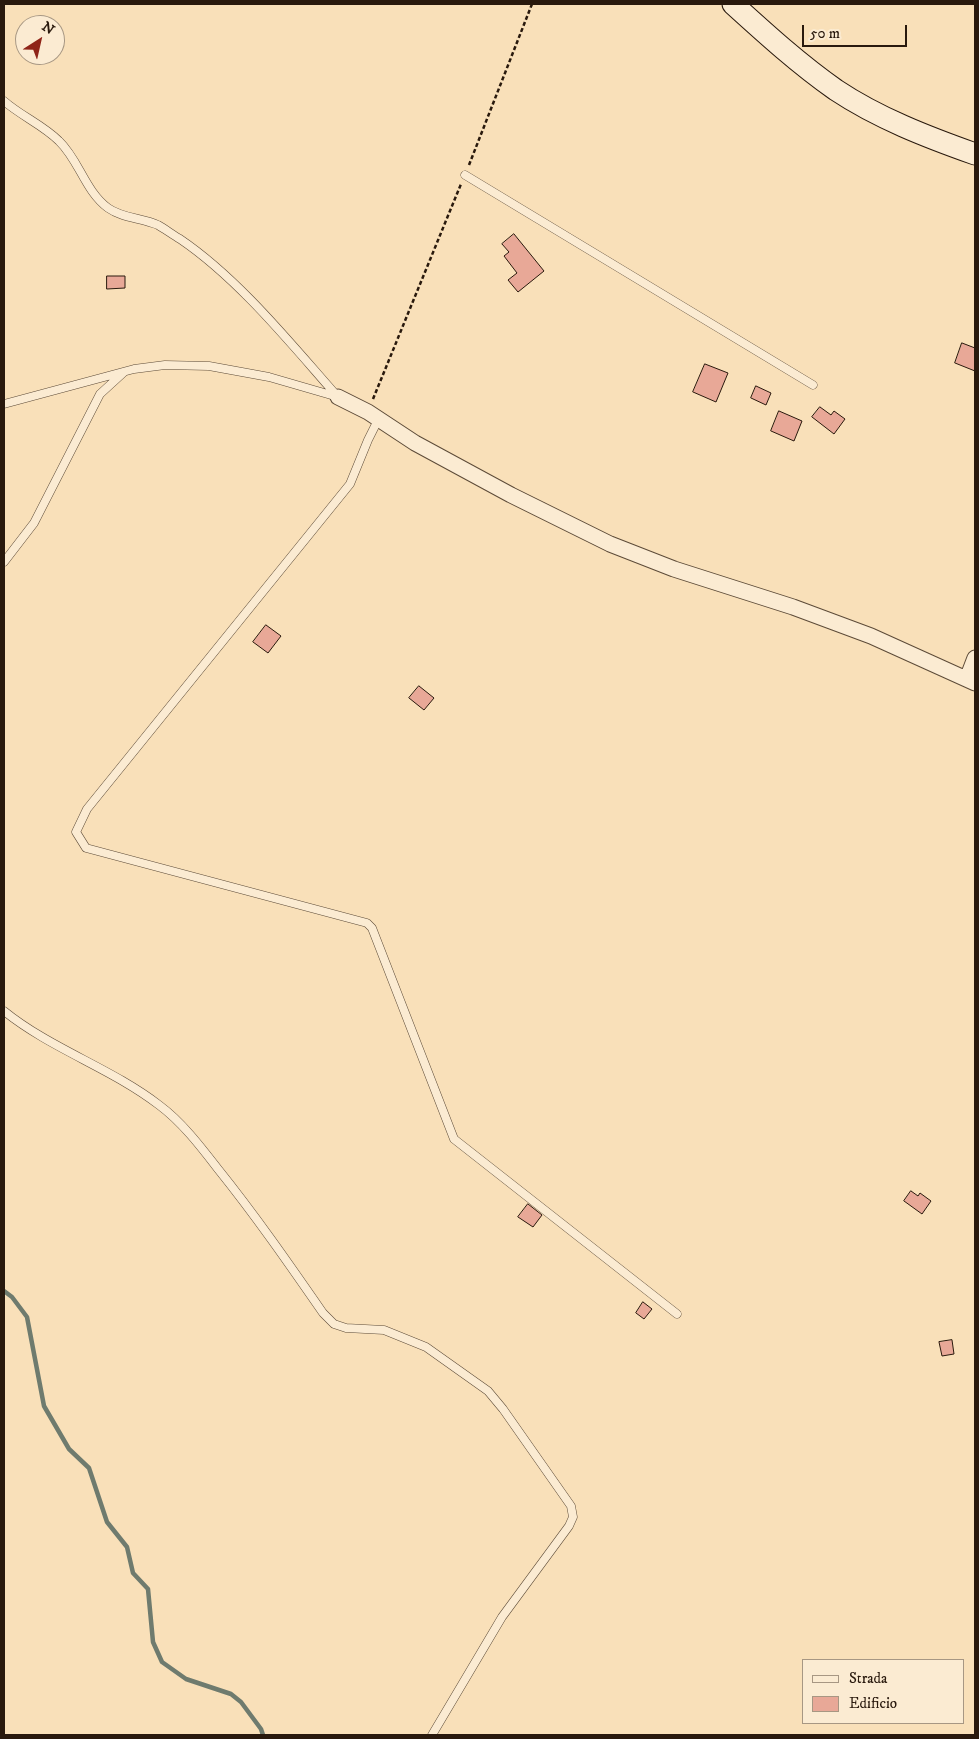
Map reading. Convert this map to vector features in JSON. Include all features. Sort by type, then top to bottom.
[{"type":"main road","points":[[732,4],[792,57],[837,90],[883,116],[930,138],[975,154]]},
{"type":"street","points":[[338,397],[416,443],[511,495],[610,544],[674,569],[826,619],[871,636],[971,681],[975,658]]},
{"type":"lane","points":[[4,101],[59,140],[74,158],[94,194],[108,208],[157,225],[182,241],[218,270],[258,308],[338,397]]},
{"type":"lane","points":[[465,175],[812,385]]},
{"type":"lane","points":[[4,404],[124,372],[165,365],[209,366],[269,377],[338,397]]},
{"type":"lane","points":[[4,562],[34,523],[100,394],[124,372]]},
{"type":"lane","points":[[373,416],[368,440],[350,484],[87,808],[76,832],[86,848],[367,923],[372,928],[454,1139],[677,1314]]},
{"type":"lane","points":[[4,1011],[35,1033],[142,1093],[168,1112],[202,1148],[244,1201],[323,1313],[334,1324],[346,1328],[384,1330],[404,1336],[426,1347],[488,1391],[572,1506],[573,1517],[569,1526],[502,1617],[432,1735]]},
{"type":"path","points":[[373,416],[532,4]]},
{"type":"building","points":[[514,234],[544,271],[518,292],[508,280],[517,273],[504,256],[509,252],[502,244]]},
{"type":"building","points":[[107,276],[125,276],[125,288],[107,289]]},
{"type":"building","points":[[962,343],[975,348],[975,371],[955,363]]},
{"type":"building","points":[[705,364],[728,373],[716,402],[693,392]]},
{"type":"building","points":[[756,386],[771,393],[766,405],[751,398]]},
{"type":"building","points":[[820,407],[831,415],[834,411],[845,419],[834,434],[812,417]]},
{"type":"building","points":[[779,411],[802,421],[794,441],[771,431]]},
{"type":"building","points":[[266,625],[281,636],[268,653],[253,642]]},
{"type":"building","points":[[419,686],[434,698],[424,710],[409,698]]},
{"type":"building","points":[[911,1191],[918,1196],[920,1193],[931,1201],[922,1214],[904,1201]]},
{"type":"building","points":[[528,1204],[542,1215],[533,1227],[518,1217]]},
{"type":"building","points":[[643,1302],[652,1309],[644,1319],[636,1313]]},
{"type":"building","points":[[952,1340],[954,1354],[942,1356],[939,1342]]},
{"type":"waterway","points":[[4,1291],[12,1297],[27,1317],[44,1406],[69,1449],[89,1468],[107,1522],[127,1547],[133,1573],[148,1589],[153,1642],[162,1662],[186,1679],[231,1694],[241,1702],[261,1729],[263,1735]]}]
